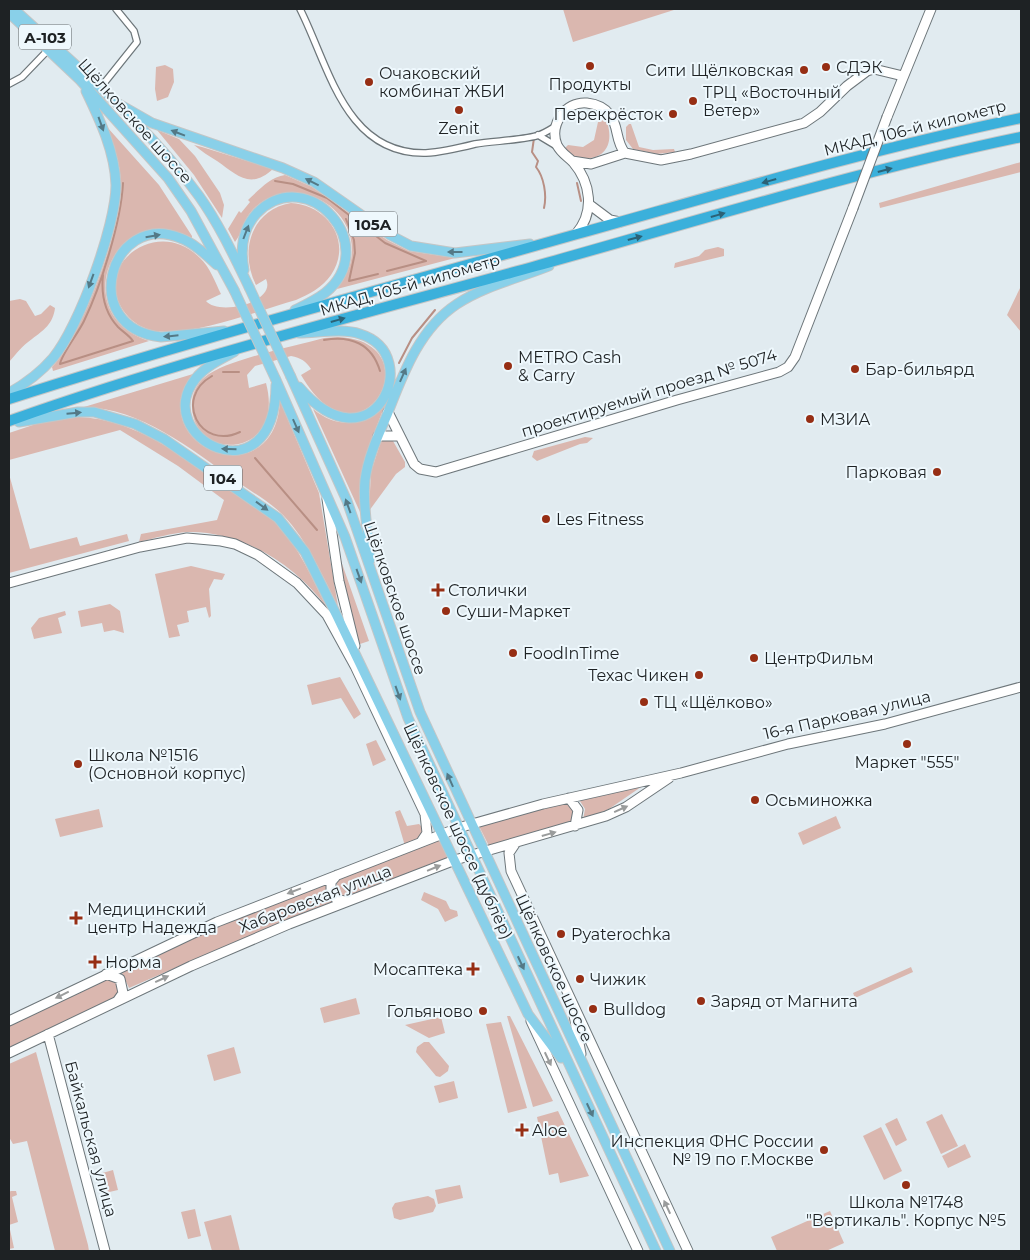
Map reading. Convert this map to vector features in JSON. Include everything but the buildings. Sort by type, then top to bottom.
[{"type":"highway","name":"МКАД, 106-й километр","points":[[816,168],[922,140],[1021,118]]},
{"type":"highway","name":"МКАД, 106-й километр","points":[[821,186],[926,159],[1021,138]]},
{"type":"highway","name":"МКАД, 105-й километр","points":[[9,400],[237,329],[816,168]]},
{"type":"highway","name":"МКАД, 105-й километр","points":[[9,423],[144,376],[821,186]]},
{"type":"main road","name":"Щёлковское шоссе","points":[[14,9],[101,87],[148,134],[200,197],[225,238],[347,501],[412,694],[470,824],[670,1251]]},
{"type":"main road","name":"Щёлковское шоссе","points":[[9,13],[80,80],[168,178],[192,211],[234,290],[326,492],[362,584],[400,699],[458,828],[656,1251]]},
{"type":"main road","points":[[9,393],[36,376],[66,341],[78,316],[110,220],[116,184],[110,155],[99,118],[80,80]]},
{"type":"main road","name":"105A","points":[[117,103],[152,123],[283,168],[314,182],[383,231],[411,246],[454,253],[555,240]]},
{"type":"main road","points":[[247,283],[242,261],[244,237],[250,222],[261,210],[280,200],[296,198],[312,201],[330,213],[342,231],[345,241],[346,252],[340,273],[325,293],[286,315]]},
{"type":"main road","points":[[223,270],[204,252],[180,238],[160,234],[150,236],[132,243],[118,258],[111,276],[111,296],[114,306],[125,322],[133,329],[151,336],[161,337],[237,329]]},
{"type":"main road","points":[[370,569],[365,511],[365,481],[369,459],[420,342],[442,316],[457,304],[478,293],[599,248]]},
{"type":"main road","points":[[291,378],[324,412],[332,416],[350,419],[368,414],[382,402],[390,385],[391,376],[387,358],[382,350],[376,343],[360,334],[292,333]]},
{"type":"main road","points":[[242,348],[202,372],[190,390],[186,411],[190,425],[198,437],[210,445],[230,450],[245,448],[257,441],[267,431],[273,418],[276,381]]},
{"type":"main road","name":"104","points":[[9,423],[41,416],[78,412],[110,415],[150,431],[207,467],[278,518],[293,535],[305,552],[360,661]]},
{"type":"main road","name":"Щёлковское шоссе (дублёр)","points":[[360,661],[528,1014],[572,1072]]},
{"type":"street","points":[[101,87],[137,42],[134,31],[116,9]]},
{"type":"street","points":[[300,9],[348,111],[358,125],[375,139],[404,150],[427,152],[538,136],[556,126]]},
{"type":"street","name":"проектируемый проезд № 5074","points":[[388,412],[414,464],[420,469],[436,472],[684,398],[779,372],[788,367],[795,357],[930,9]]},
{"type":"street","points":[[9,84],[22,77],[48,50]]},
{"type":"street","points":[[559,148],[555,135],[556,126],[560,117],[575,105],[594,104],[603,108],[615,124],[619,146],[625,153],[639,158],[661,160],[804,123],[820,112],[847,86],[867,71],[874,69],[903,76]]},
{"type":"street","points":[[538,136],[559,148],[572,161],[584,178],[590,205],[586,220],[576,234]]},
{"type":"street","points":[[601,160],[614,146],[616,137]]},
{"type":"street","points":[[572,161],[590,164],[625,153]]},
{"type":"street","points":[[584,178],[590,164]]},
{"type":"street","points":[[590,205],[610,220],[620,222]]},
{"type":"street","points":[[378,436],[399,436]]},
{"type":"street","points":[[326,492],[345,613],[360,661]]},
{"type":"street","points":[[9,583],[174,539],[209,538],[236,544],[269,562],[297,583],[318,604],[334,627],[425,814],[427,833],[421,842]]},
{"type":"street","name":"16-я Парковая улица","points":[[458,828],[569,798],[681,773],[774,747],[885,724],[1021,687]]},
{"type":"street","name":"16-я Парковая улица","points":[[471,855],[575,826],[626,808],[656,786],[681,773]]},
{"type":"street","points":[[569,798],[578,810],[575,826]]},
{"type":"street","name":"Хабаровская улица","points":[[9,1021],[218,922],[458,828]]},
{"type":"street","name":"Щёлковское шоссе (дублёр)","points":[[515,843],[508,853],[508,864],[688,1251]]},
{"type":"street","name":"Хабаровская улица","points":[[9,1053],[218,953],[471,855]]},
{"type":"street","points":[[339,874],[331,882],[330,892],[337,900],[350,901]]},
{"type":"street","points":[[106,974],[120,979],[123,993],[118,1000]]},
{"type":"street","points":[[569,996],[584,1066]]},
{"type":"street","name":"Щёлковское шоссе (дублёр)","points":[[528,1014],[638,1251]]},
{"type":"street","name":"Байкальская улица","points":[[48,1034],[105,1251]]},
{"type":"shaded area","points":[[563,9],[677,9],[573,42]]},
{"type":"shaded area","points":[[165,65],[173,69],[174,82],[168,97],[157,101],[155,89],[156,67]]},
{"type":"shaded area","points":[[602,120],[607,122],[609,142],[601,154],[586,158],[568,154],[565,148],[568,145],[583,147],[594,140],[598,122]]},
{"type":"shaded area","points":[[631,124],[639,147],[653,150],[674,149],[675,152],[657,154],[633,149],[626,140],[626,127]]},
{"type":"shaded area","points":[[107,127],[159,185],[192,238],[164,230],[140,234],[122,246],[110,265],[105,286],[110,308],[124,327],[149,341],[53,371],[52,367],[64,352],[88,306],[108,251],[115,225],[120,201],[121,183],[116,154]]},
{"type":"shaded area","points":[[157,130],[179,139],[195,156],[220,193],[224,205],[222,218],[194,175]]},
{"type":"shaded area","points":[[194,145],[273,169],[257,179],[244,178]]},
{"type":"shaded area","points":[[1021,162],[1021,172],[880,208],[879,203]]},
{"type":"shaded area","points":[[285,175],[312,187],[387,240],[409,251],[455,258],[337,289],[350,265],[352,246],[348,229],[339,214],[326,203],[310,196],[293,193],[276,196],[253,209],[235,242],[228,229],[239,211],[241,213],[250,202],[248,200],[265,184],[274,178]]},
{"type":"shaded area","points":[[291,203],[304,205],[316,210],[326,218],[338,238],[337,263],[324,284],[296,300],[225,322],[188,330],[171,332],[151,330],[135,323],[126,314],[117,296],[115,279],[121,264],[133,252],[148,244],[165,242],[183,246],[200,258],[207,266],[221,294],[206,301],[212,305],[233,307],[245,305],[263,295],[267,287],[266,279],[256,285],[251,272],[249,246],[252,234],[266,214],[277,207]]},
{"type":"shaded area","points":[[718,247],[724,249],[724,256],[674,268],[675,263],[699,256],[705,250]]},
{"type":"shaded area","points":[[1021,286],[1021,332],[1007,315]]},
{"type":"shaded area","points":[[20,299],[26,301],[35,316],[41,314],[50,305],[55,308],[54,314],[47,326],[9,362],[9,301]]},
{"type":"shaded area","points":[[338,337],[367,344],[382,359],[385,378],[379,396],[365,410],[346,414],[324,403],[301,375],[311,369],[309,366],[303,360],[291,356],[255,366],[247,375],[249,388],[266,383],[269,408],[263,426],[252,438],[237,444],[222,444],[207,437],[197,425],[192,407],[193,395],[205,377],[244,359],[324,338]]},
{"type":"shaded area","points":[[193,374],[181,400],[184,423],[196,440],[215,452],[236,455],[257,448],[273,431],[280,401],[319,493],[338,606],[300,536],[283,515],[261,497],[183,444],[145,422],[105,409],[84,407]]},
{"type":"shaded area","points":[[385,405],[366,457],[361,483],[360,512],[313,409],[332,420],[350,423],[369,418]]},
{"type":"shaded area","points":[[78,417],[99,419],[139,432],[177,453],[254,505],[276,523],[292,542],[327,608],[299,577],[283,564],[266,553],[228,537],[188,532],[139,542],[141,534],[217,520],[224,500],[178,466],[120,430],[9,460],[9,433],[42,422]]},
{"type":"shaded area","points":[[585,437],[593,438],[587,443],[537,461],[532,457],[534,451]]},
{"type":"shaded area","points":[[382,438],[393,441],[405,462],[405,467],[396,474],[369,511],[371,472]]},
{"type":"shaded area","points":[[9,474],[30,549],[77,537],[80,546],[127,534],[129,541],[9,573]]},
{"type":"shaded area","points":[[339,555],[369,641],[357,645],[351,629]]},
{"type":"shaded area","points":[[191,566],[225,574],[222,580],[214,579],[209,589],[211,616],[209,618],[206,607],[187,611],[189,622],[177,625],[180,636],[169,638],[155,574]]},
{"type":"shaded area","points":[[110,604],[120,611],[124,633],[114,630],[104,632],[102,623],[81,627],[78,611]]},
{"type":"shaded area","points":[[65,611],[66,615],[58,618],[62,633],[34,639],[31,628],[39,618]]},
{"type":"shaded area","points":[[340,677],[361,714],[354,719],[341,698],[312,705],[307,685]]},
{"type":"shaded area","points":[[376,740],[386,760],[373,766],[366,744]]},
{"type":"shaded area","points":[[641,787],[609,809],[583,820],[585,809],[578,798]]},
{"type":"shaded area","points":[[566,803],[574,810],[573,821],[489,846],[479,826]]},
{"type":"shaded area","points":[[99,809],[103,827],[60,837],[55,819]]},
{"type":"shaded area","points":[[400,810],[407,826],[419,824],[422,827],[422,837],[405,846],[395,812]]},
{"type":"shaded area","points":[[836,816],[841,828],[803,845],[798,833]]},
{"type":"shaded area","points":[[441,838],[450,858],[345,898],[337,893],[337,879]]},
{"type":"shaded area","points":[[327,883],[325,893],[329,899],[335,902],[216,950],[129,988],[121,971],[219,926]]},
{"type":"shaded area","points":[[424,892],[446,901],[450,909],[457,911],[458,916],[445,922],[438,909],[421,900]]},
{"type":"shaded area","points":[[911,967],[913,972],[855,998],[853,993]]},
{"type":"shaded area","points":[[104,980],[113,981],[117,984],[119,989],[115,998],[9,1048],[9,1026]]},
{"type":"shaded area","points":[[356,998],[360,1014],[324,1023],[320,1008]]},
{"type":"shaded area","points":[[507,1016],[510,1016],[553,1101],[533,1107]]},
{"type":"shaded area","points":[[441,1017],[445,1033],[429,1038],[405,1025]]},
{"type":"shaded area","points":[[501,1022],[527,1108],[508,1113],[486,1024]]},
{"type":"shaded area","points":[[424,1042],[429,1042],[449,1066],[448,1071],[440,1077],[436,1076],[416,1052],[417,1047]]},
{"type":"shaded area","points":[[234,1047],[241,1073],[214,1081],[207,1055]]},
{"type":"shaded area","points":[[36,1052],[89,1251],[55,1251],[27,1141],[13,1144],[9,1137],[9,1064]]},
{"type":"shaded area","points":[[454,1081],[458,1098],[439,1103],[434,1086]]},
{"type":"shaded area","points":[[558,1111],[589,1176],[560,1183],[558,1173],[549,1175],[537,1117]]},
{"type":"shaded area","points":[[942,1114],[958,1146],[941,1154],[926,1122]]},
{"type":"shaded area","points":[[897,1118],[907,1140],[896,1146],[885,1124]]},
{"type":"shaded area","points":[[881,1127],[902,1171],[884,1180],[863,1136]]},
{"type":"shaded area","points":[[965,1144],[971,1157],[948,1168],[942,1156]]},
{"type":"shaded area","points":[[113,1170],[118,1190],[105,1193],[99,1174]]},
{"type":"shaded area","points":[[460,1185],[463,1198],[438,1204],[435,1190]]},
{"type":"shaded area","points":[[16,1191],[17,1195],[12,1197],[18,1222],[9,1225],[9,1192]]},
{"type":"shaded area","points":[[428,1196],[434,1199],[436,1206],[433,1212],[400,1220],[394,1218],[392,1208],[395,1203]]},
{"type":"shaded area","points":[[195,1209],[201,1236],[188,1239],[181,1212]]},
{"type":"shaded area","points":[[830,1211],[844,1243],[826,1251],[777,1251],[771,1237]]},
{"type":"shaded area","points":[[231,1215],[240,1251],[212,1251],[204,1222]]},
{"type":"shaded area","points":[[9,1225],[14,1248],[9,1249]]},
{"type":"waterway","points":[[534,138],[532,152],[538,161],[536,167],[544,186],[544,208]]},
{"type":"waterway","points":[[275,181],[293,184],[327,198],[385,243],[426,261]]},
{"type":"waterway","points":[[103,275],[103,296],[109,315],[118,327],[133,341],[60,364],[63,355],[84,321],[103,272],[114,235],[123,183]]},
{"type":"waterway","points":[[577,183],[581,201]]},
{"type":"waterway","points":[[346,219],[354,240],[355,253],[349,281],[378,274]]},
{"type":"waterway","points":[[387,271],[426,261]]},
{"type":"waterway","points":[[399,363],[412,338],[435,310]]},
{"type":"waterway","points":[[324,340],[343,339],[359,344],[372,354],[380,371]]},
{"type":"waterway","points":[[223,372],[239,372]]},
{"type":"waterway","points":[[212,376],[200,386],[194,397],[193,408],[196,419],[203,428],[213,434],[226,436],[240,432]]},
{"type":"waterway","points":[[255,458],[317,530]]},
{"type":"place","name":"Продукты","points":[[590,66]]},
{"type":"place","name":"СДЭК","points":[[826,67]]},
{"type":"place","name":"Сити Щёлковская","points":[[804,70]]},
{"type":"place","name":"Очаковский комбинат ЖБИ","points":[[369,82]]},
{"type":"place","name":"ТРЦ «Восточный Ветер»","points":[[693,101]]},
{"type":"place","name":"Zenit","points":[[459,110]]},
{"type":"place","name":"Перекрёсток","points":[[673,114]]},
{"type":"place","name":"METRO Cash & Carry","points":[[508,366]]},
{"type":"place","name":"Бар-бильярд","points":[[855,369]]},
{"type":"place","name":"МЗИА","points":[[810,419]]},
{"type":"place","name":"Парковая","points":[[937,472]]},
{"type":"place","name":"Les Fitness","points":[[546,519]]},
{"type":"place","name":"Столички","points":[[438,590]]},
{"type":"place","name":"Суши-Маркет","points":[[446,611]]},
{"type":"place","name":"FoodInTime","points":[[513,653]]},
{"type":"place","name":"ЦентрФильм","points":[[754,658]]},
{"type":"place","name":"Техас Чикен","points":[[699,675]]},
{"type":"place","name":"ТЦ «Щёлково»","points":[[644,702]]},
{"type":"place","name":"Маркет \"555\"","points":[[907,744]]},
{"type":"place","name":"Школа №1516 (Основной корпус)","points":[[78,764]]},
{"type":"place","name":"Осьминожка","points":[[755,800]]},
{"type":"place","name":"Медицинский центр Надежда","points":[[76,918]]},
{"type":"place","name":"Pyaterochka","points":[[561,934]]},
{"type":"place","name":"Норма","points":[[95,962]]},
{"type":"place","name":"Мосаптека","points":[[473,969]]},
{"type":"place","name":"Чижик","points":[[580,979]]},
{"type":"place","name":"Заряд от Магнита","points":[[701,1001]]},
{"type":"place","name":"Bulldog","points":[[593,1009]]},
{"type":"place","name":"Гольяново","points":[[483,1011]]},
{"type":"place","name":"Aloe","points":[[522,1130]]},
{"type":"place","name":"Инспекция ФНС России № 19 по г.Москве","points":[[824,1150]]},
{"type":"place","name":"Школа №1748 \"Вертикаль\". Корпус №5","points":[[906,1185]]}]
